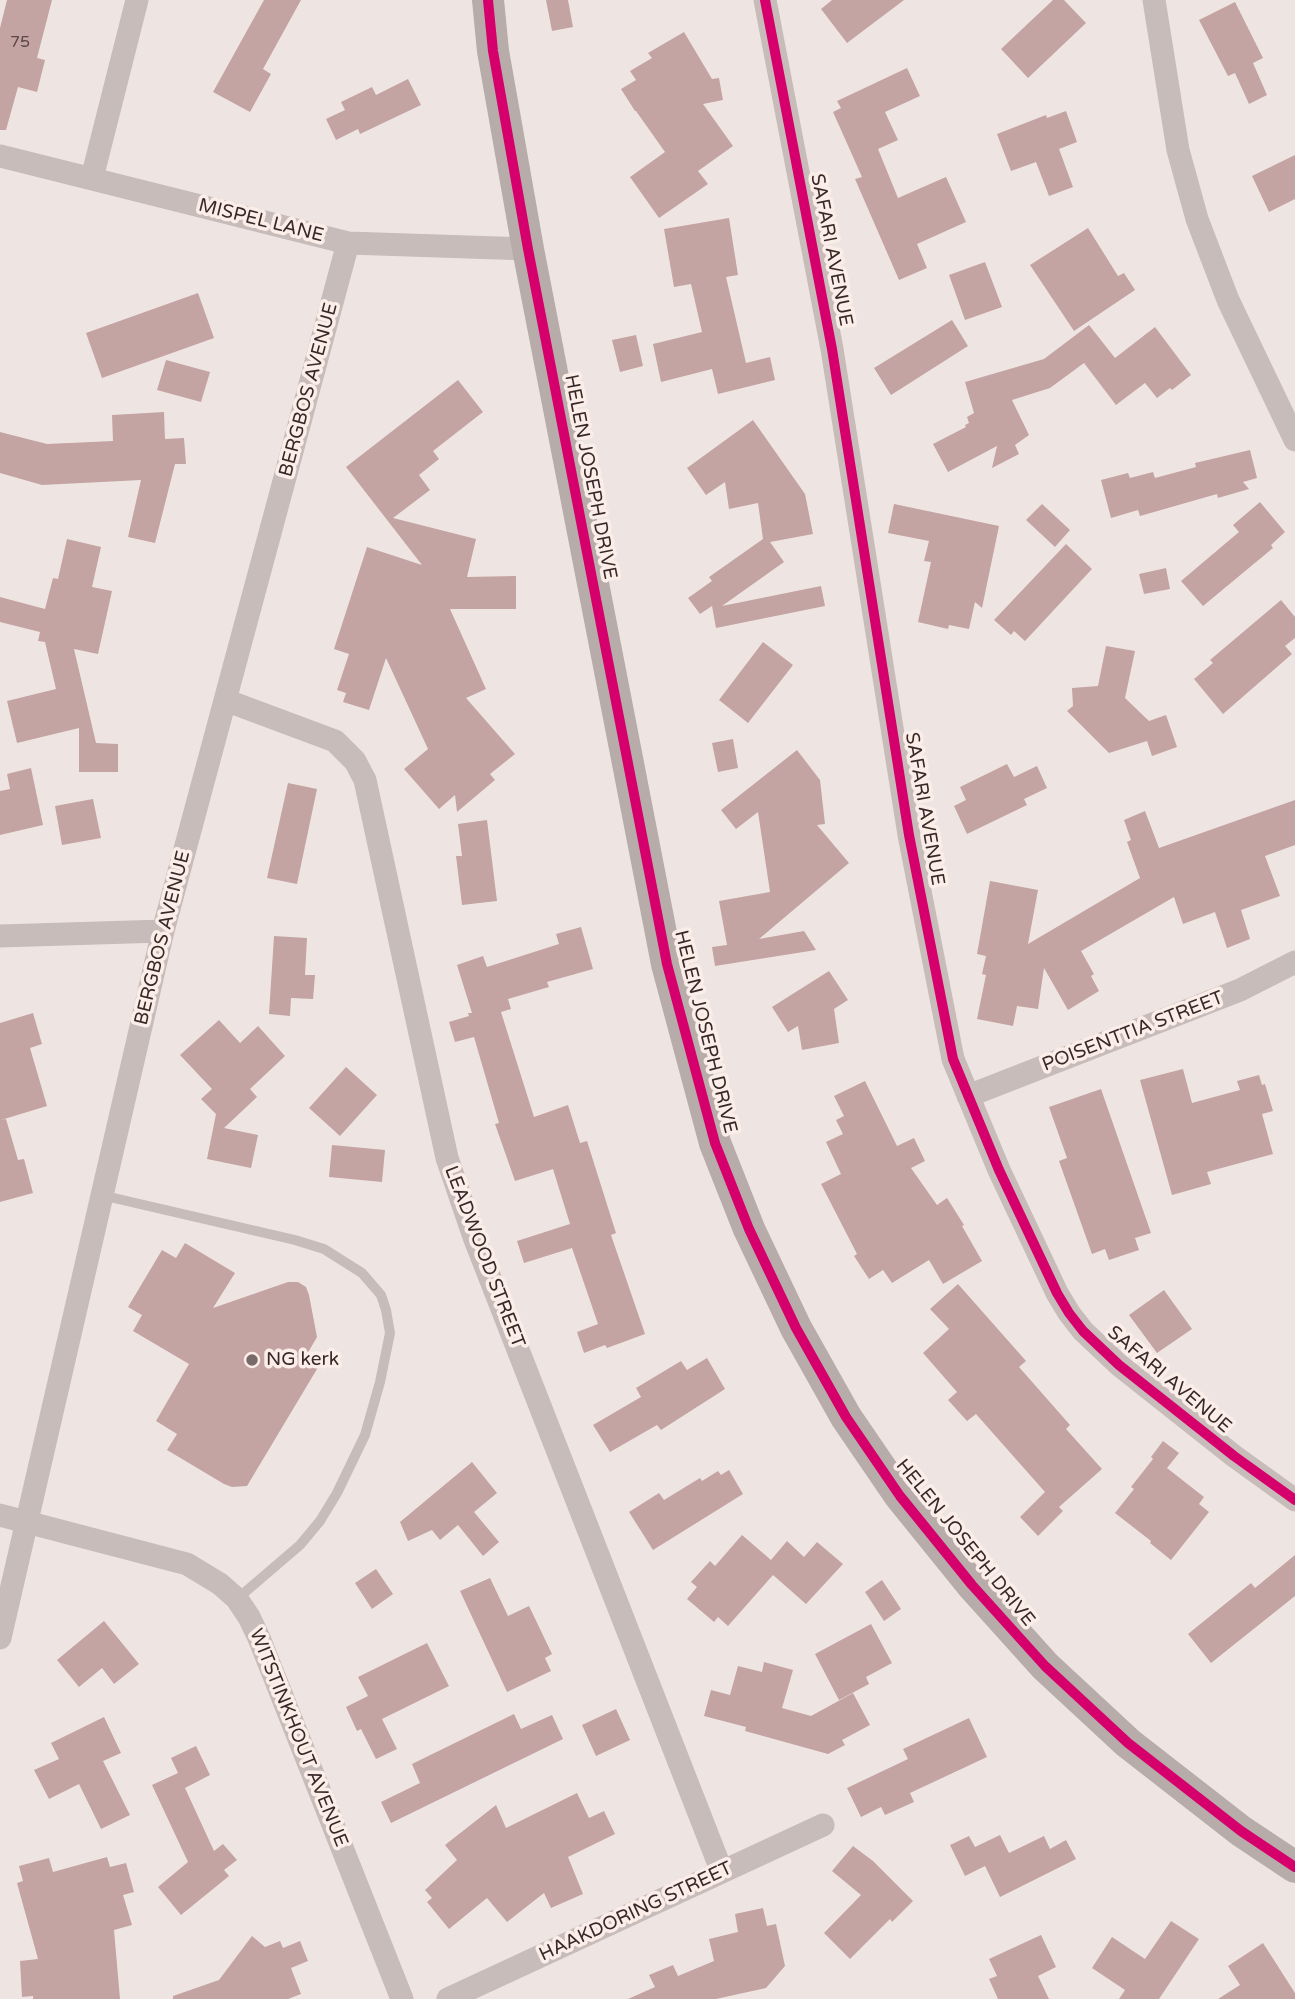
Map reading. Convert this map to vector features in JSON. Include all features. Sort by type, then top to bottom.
[{"type":"street","points":[[92,178],[136,0]]},
{"type":"street","name":"HELEN JOSEPH DRIVE","points":[[488,0],[493,51],[528,249],[667,964],[715,1143],[749,1229],[784,1304],[846,1417],[900,1496],[972,1586],[1045,1666],[1128,1743],[1241,1831],[1295,1867]]},
{"type":"street","name":"SAFARI AVENUE","points":[[765,0],[832,349],[909,835],[953,1059],[999,1170],[1069,1313],[1083,1331],[1119,1365],[1234,1456],[1295,1500]]},
{"type":"street","points":[[1154,0],[1178,150],[1197,219],[1228,300],[1295,440]]},
{"type":"street","name":"MISPEL LANE","points":[[0,156],[348,243],[528,249]]},
{"type":"street","name":"BERGBOS AVENUE","points":[[0,1638],[163,931],[348,243]]},
{"type":"street","name":"LEADWOOD STREET","points":[[225,700],[335,741],[355,761],[365,780],[447,1158],[474,1237],[722,1872]]},
{"type":"street","points":[[0,936],[163,931]]},
{"type":"street","name":"POISENTTIA STREET","points":[[968,1096],[1240,990],[1295,962]]},
{"type":"street","name":"WITSTINKHOUT AVENUE","points":[[0,1515],[187,1564],[220,1584],[237,1600],[259,1638],[402,1999]]},
{"type":"street","name":"HAAKDORING STREET","points":[[448,1999],[823,1825]]},
{"type":"lane","points":[[101,1195],[324,1249],[362,1273],[380,1295],[386,1310],[390,1333],[380,1382],[365,1435],[337,1493],[320,1521],[300,1545],[237,1600]]},
{"type":"building","points":[[7,0],[52,0],[37,58],[45,60],[37,92],[18,87],[6,130],[0,130],[0,28]]},
{"type":"building","points":[[264,0],[301,0],[263,69],[271,74],[250,112],[213,92]]},
{"type":"building","points":[[546,0],[568,0],[573,27],[552,31]]},
{"type":"building","points":[[832,0],[904,0],[847,43],[821,9]]},
{"type":"building","points":[[1053,0],[1064,0],[1086,23],[1028,78],[1001,49]]},
{"type":"building","points":[[1235,2],[1263,58],[1253,63],[1267,95],[1249,104],[1235,73],[1228,76],[1199,20]]},
{"type":"building","points":[[684,32],[712,79],[719,78],[723,100],[703,104],[733,146],[698,171],[708,184],[659,218],[630,177],[665,152],[621,89],[636,80],[630,71],[652,58],[648,53]]},
{"type":"building","points":[[907,68],[920,96],[885,112],[898,140],[878,149],[898,198],[946,177],[966,222],[917,244],[927,268],[899,280],[855,179],[862,177],[833,112],[841,108],[837,101]]},
{"type":"building","points":[[408,79],[421,105],[360,134],[358,129],[336,140],[326,119],[345,110],[341,102],[372,87],[376,95]]},
{"type":"building","points":[[1066,111],[1077,142],[1059,149],[1073,187],[1049,196],[1036,162],[1011,171],[997,134],[1046,115],[1047,118]]},
{"type":"building","points":[[1295,155],[1295,199],[1269,212],[1252,176]]},
{"type":"building","points":[[729,218],[738,275],[726,277],[746,363],[770,357],[775,380],[718,394],[712,369],[661,382],[653,344],[702,332],[691,284],[674,287],[664,229]]},
{"type":"building","points":[[1088,228],[1118,276],[1124,273],[1135,290],[1074,331],[1030,265]]},
{"type":"building","points":[[985,262],[1002,307],[965,320],[949,275]]},
{"type":"building","points":[[198,293],[214,338],[102,378],[86,333]]},
{"type":"building","points":[[952,320],[968,346],[891,395],[874,368]]},
{"type":"building","points":[[1089,325],[1115,358],[1155,327],[1191,375],[1157,398],[1145,383],[1116,405],[1084,363],[1050,388],[1012,400],[1029,435],[1015,445],[1019,454],[992,468],[997,446],[948,472],[933,444],[969,423],[967,417],[974,413],[965,382],[1044,359]]},
{"type":"building","points":[[636,335],[643,366],[620,372],[612,340]]},
{"type":"building","points":[[166,360],[210,372],[201,402],[157,390]]},
{"type":"building","points":[[458,380],[483,412],[433,451],[439,459],[419,475],[430,490],[393,518],[476,539],[467,577],[516,576],[516,609],[450,609],[486,689],[466,698],[515,754],[490,774],[495,780],[457,812],[455,795],[439,809],[404,769],[428,749],[386,658],[369,710],[343,702],[346,693],[337,690],[349,654],[334,649],[367,547],[422,565],[346,467]]},
{"type":"building","points":[[164,412],[165,439],[184,438],[186,464],[175,464],[155,543],[128,537],[141,480],[42,485],[0,473],[0,432],[47,444],[113,441],[112,415]]},
{"type":"building","points":[[753,420],[805,494],[813,534],[770,542],[784,562],[722,606],[821,586],[825,606],[716,628],[712,606],[700,614],[688,598],[712,581],[709,577],[763,539],[758,503],[729,509],[725,482],[706,495],[687,468]]},
{"type":"building","points":[[1250,450],[1257,478],[1243,482],[1249,489],[1218,498],[1217,494],[1140,516],[1138,510],[1111,518],[1101,480],[1128,473],[1130,478],[1153,472],[1155,478],[1196,467],[1195,463]]},
{"type":"building","points":[[1260,502],[1285,532],[1271,545],[1273,548],[1203,606],[1181,581],[1239,532],[1233,525]]},
{"type":"building","points":[[894,504],[999,526],[982,608],[975,602],[969,629],[949,625],[948,629],[918,622],[931,562],[924,561],[929,541],[888,533]]},
{"type":"building","points":[[1042,504],[1070,530],[1055,547],[1026,520]]},
{"type":"building","points":[[67,539],[101,547],[92,587],[112,591],[98,654],[74,649],[96,743],[118,744],[118,772],[79,772],[79,728],[17,743],[7,701],[56,689],[45,642],[38,641],[40,632],[0,622],[0,597],[45,609],[53,578],[58,579]]},
{"type":"building","points":[[1066,544],[1092,569],[1025,641],[1014,631],[1011,635],[994,620]]},
{"type":"building","points":[[1166,568],[1170,589],[1144,594],[1139,574]]},
{"type":"building","points":[[1281,600],[1295,617],[1295,638],[1285,646],[1292,654],[1223,714],[1194,679],[1213,663],[1210,660]]},
{"type":"building","points":[[763,642],[793,665],[748,723],[719,700]]},
{"type":"building","points":[[1106,646],[1135,651],[1125,698],[1149,721],[1166,715],[1177,747],[1152,756],[1147,741],[1109,753],[1067,711],[1073,706],[1072,688],[1098,686]]},
{"type":"building","points":[[733,739],[738,768],[718,772],[712,743]]},
{"type":"building","points":[[797,750],[820,780],[825,824],[817,825],[849,863],[759,939],[804,931],[816,950],[715,966],[712,947],[727,945],[719,901],[770,892],[758,812],[736,829],[721,810]]},
{"type":"building","points":[[1007,764],[1014,777],[1037,766],[1047,788],[1024,799],[1027,805],[967,834],[954,806],[966,800],[960,787]]},
{"type":"building","points":[[31,768],[43,825],[0,835],[0,791],[10,789],[7,774]]},
{"type":"building","points":[[288,783],[317,789],[297,884],[267,878]]},
{"type":"building","points":[[93,799],[101,838],[62,845],[55,806]]},
{"type":"building","points":[[1295,800],[1295,845],[1265,856],[1280,896],[1241,910],[1250,939],[1227,948],[1215,912],[1183,924],[1174,897],[1081,951],[1094,974],[1091,976],[1099,991],[1068,1010],[1044,968],[1038,1009],[1017,1006],[1013,1026],[977,1019],[986,975],[982,974],[986,956],[977,954],[990,881],[1038,890],[1028,944],[1140,878],[1127,842],[1131,840],[1124,820],[1145,811],[1159,848]]},
{"type":"building","points":[[487,820],[497,901],[462,905],[456,856],[462,856],[458,824]]},
{"type":"building","points":[[581,927],[593,969],[547,982],[549,987],[508,999],[511,1009],[501,1012],[534,1117],[568,1105],[580,1143],[587,1141],[616,1233],[611,1235],[645,1334],[584,1353],[577,1332],[598,1324],[572,1248],[524,1263],[517,1241],[570,1224],[553,1169],[515,1181],[495,1124],[499,1123],[474,1037],[455,1042],[449,1022],[472,1013],[457,965],[483,956],[487,967],[559,944],[556,934]]},
{"type":"building","points":[[274,936],[307,938],[305,975],[315,975],[313,999],[291,998],[290,1016],[269,1014]]},
{"type":"building","points":[[829,971],[848,1000],[834,1009],[839,1043],[802,1050],[798,1026],[788,1032],[772,1007]]},
{"type":"building","points":[[33,1013],[42,1044],[30,1048],[47,1106],[1,1120],[6,1119],[18,1160],[24,1159],[33,1193],[0,1202],[0,1023]]},
{"type":"building","points":[[219,1020],[240,1043],[258,1026],[285,1056],[250,1089],[257,1097],[224,1128],[258,1135],[251,1168],[207,1159],[216,1114],[201,1099],[212,1089],[180,1055]]},
{"type":"building","points":[[346,1067],[377,1095],[340,1136],[309,1108]]},
{"type":"building","points":[[1183,1069],[1192,1103],[1240,1090],[1237,1081],[1259,1075],[1262,1085],[1265,1084],[1273,1111],[1262,1114],[1273,1154],[1207,1172],[1211,1184],[1172,1195],[1140,1080]]},
{"type":"building","points":[[865,1081],[897,1146],[914,1138],[925,1161],[911,1168],[937,1205],[947,1198],[982,1261],[943,1284],[929,1260],[892,1283],[883,1270],[869,1279],[854,1256],[857,1254],[821,1184],[841,1174],[826,1142],[843,1134],[836,1120],[844,1116],[834,1096]]},
{"type":"building","points":[[1101,1089],[1151,1233],[1135,1238],[1139,1250],[1109,1260],[1105,1249],[1092,1254],[1059,1161],[1067,1158],[1049,1107]]},
{"type":"building","points":[[332,1145],[385,1150],[382,1182],[329,1177]]},
{"type":"building","points":[[185,1243],[235,1273],[213,1308],[288,1282],[298,1282],[306,1287],[309,1295],[317,1337],[306,1356],[320,1364],[247,1486],[232,1487],[224,1484],[167,1450],[177,1434],[156,1421],[189,1364],[133,1331],[142,1315],[128,1307],[162,1250],[176,1258]]},
{"type":"building","points":[[958,1284],[1026,1361],[1019,1367],[1070,1425],[1066,1429],[1102,1469],[1059,1507],[1063,1511],[1038,1536],[1020,1517],[1045,1492],[976,1414],[967,1421],[948,1400],[957,1392],[923,1353],[949,1329],[930,1309]]},
{"type":"building","points":[[1164,1290],[1192,1329],[1157,1353],[1129,1315]]},
{"type":"building","points":[[707,1358],[725,1389],[661,1430],[657,1425],[610,1452],[593,1425],[641,1397],[636,1388],[681,1361],[687,1370]]},
{"type":"building","points":[[1163,1441],[1179,1453],[1167,1468],[1204,1497],[1199,1504],[1209,1512],[1171,1560],[1115,1513],[1134,1489],[1131,1487]]},
{"type":"building","points":[[472,1462],[497,1493],[474,1512],[499,1542],[483,1556],[458,1525],[440,1540],[432,1530],[408,1541],[400,1522]]},
{"type":"building","points":[[729,1470],[743,1494],[653,1550],[629,1512],[659,1493],[664,1500],[700,1478],[702,1481],[718,1471],[721,1475]]},
{"type":"building","points":[[742,1535],[771,1560],[787,1541],[804,1557],[817,1542],[843,1564],[806,1604],[773,1575],[728,1626],[718,1617],[714,1622],[687,1599],[697,1587],[691,1582],[710,1561],[715,1566]]},
{"type":"building","points":[[1295,1555],[1295,1596],[1211,1663],[1188,1634],[1251,1583],[1255,1588]]},
{"type":"building","points":[[376,1569],[393,1594],[372,1609],[355,1583]]},
{"type":"building","points":[[490,1578],[508,1616],[529,1606],[552,1654],[545,1658],[551,1671],[507,1692],[460,1591]]},
{"type":"building","points":[[882,1580],[901,1609],[884,1621],[865,1592]]},
{"type":"building","points":[[104,1621],[139,1664],[114,1684],[102,1668],[79,1687],[57,1660]]},
{"type":"building","points":[[871,1624],[892,1663],[866,1677],[869,1684],[839,1700],[815,1654]]},
{"type":"building","points":[[427,1643],[449,1686],[382,1719],[397,1749],[376,1759],[361,1729],[357,1731],[346,1707],[368,1696],[358,1677]]},
{"type":"building","points":[[764,1662],[793,1670],[782,1708],[811,1716],[853,1693],[870,1725],[842,1740],[845,1745],[828,1754],[745,1731],[746,1727],[704,1716],[711,1690],[730,1695],[738,1666],[762,1672]]},
{"type":"building","points":[[616,1709],[630,1740],[596,1756],[582,1725]]},
{"type":"building","points":[[514,1714],[521,1729],[552,1715],[563,1739],[391,1823],[381,1802],[420,1783],[412,1764]]},
{"type":"building","points":[[104,1717],[121,1753],[103,1761],[130,1815],[101,1829],[79,1784],[49,1799],[34,1770],[59,1759],[51,1743]]},
{"type":"building","points":[[969,1718],[987,1757],[910,1793],[914,1802],[885,1815],[881,1807],[861,1817],[847,1788],[908,1759],[903,1749]]},
{"type":"building","points":[[196,1746],[210,1775],[185,1788],[214,1851],[223,1844],[237,1860],[224,1870],[229,1876],[181,1915],[158,1887],[188,1862],[152,1785],[178,1773],[171,1758]]},
{"type":"building","points":[[577,1793],[589,1818],[604,1811],[615,1834],[568,1857],[583,1894],[551,1908],[544,1893],[507,1922],[487,1898],[449,1929],[427,1902],[432,1898],[425,1890],[457,1860],[445,1845],[496,1805],[506,1828]]},
{"type":"building","points":[[1000,1835],[1009,1853],[1044,1836],[1050,1849],[1066,1840],[1076,1859],[1000,1897],[985,1866],[965,1876],[950,1845],[969,1836],[975,1847]]},
{"type":"building","points":[[853,1846],[873,1861],[913,1901],[892,1922],[890,1919],[850,1959],[824,1933],[861,1895],[832,1871]]},
{"type":"building","points":[[107,1857],[110,1867],[126,1863],[134,1892],[123,1895],[132,1925],[114,1930],[120,1999],[22,1997],[20,1961],[38,1959],[17,1883],[23,1881],[19,1866],[49,1858],[53,1872]]},
{"type":"building","points":[[763,1908],[767,1926],[776,1924],[785,1966],[766,1988],[716,1999],[628,1999],[655,1987],[649,1975],[673,1965],[678,1976],[714,1961],[709,1939],[738,1932],[735,1914]]},
{"type":"building","points":[[1171,1921],[1199,1939],[1159,1999],[1119,1999],[1125,1990],[1092,1968],[1112,1937],[1145,1959]]},
{"type":"building","points":[[1041,1935],[1056,1967],[1038,1976],[1049,1999],[998,1999],[989,1979],[997,1976],[989,1959]]},
{"type":"building","points":[[252,1936],[265,1947],[280,1941],[283,1948],[300,1941],[308,1961],[291,1968],[301,1994],[288,1999],[173,1999],[173,1996],[219,1980]]},
{"type":"building","points":[[1263,1943],[1295,1993],[1295,1999],[1218,1999],[1240,1985],[1228,1966]]},
{"type":"cycle path","points":[[488,0],[493,51],[528,249],[667,964],[715,1143],[749,1229],[796,1328],[846,1417],[900,1496],[972,1585],[1045,1666],[1128,1743],[1241,1831],[1295,1867]]},
{"type":"cycle path","points":[[765,0],[832,349],[909,835],[953,1059],[999,1170],[1069,1313],[1083,1331],[1119,1365],[1234,1456],[1295,1500]]},
{"type":"place","name":"NG kerk","points":[[252,1360]]}]
